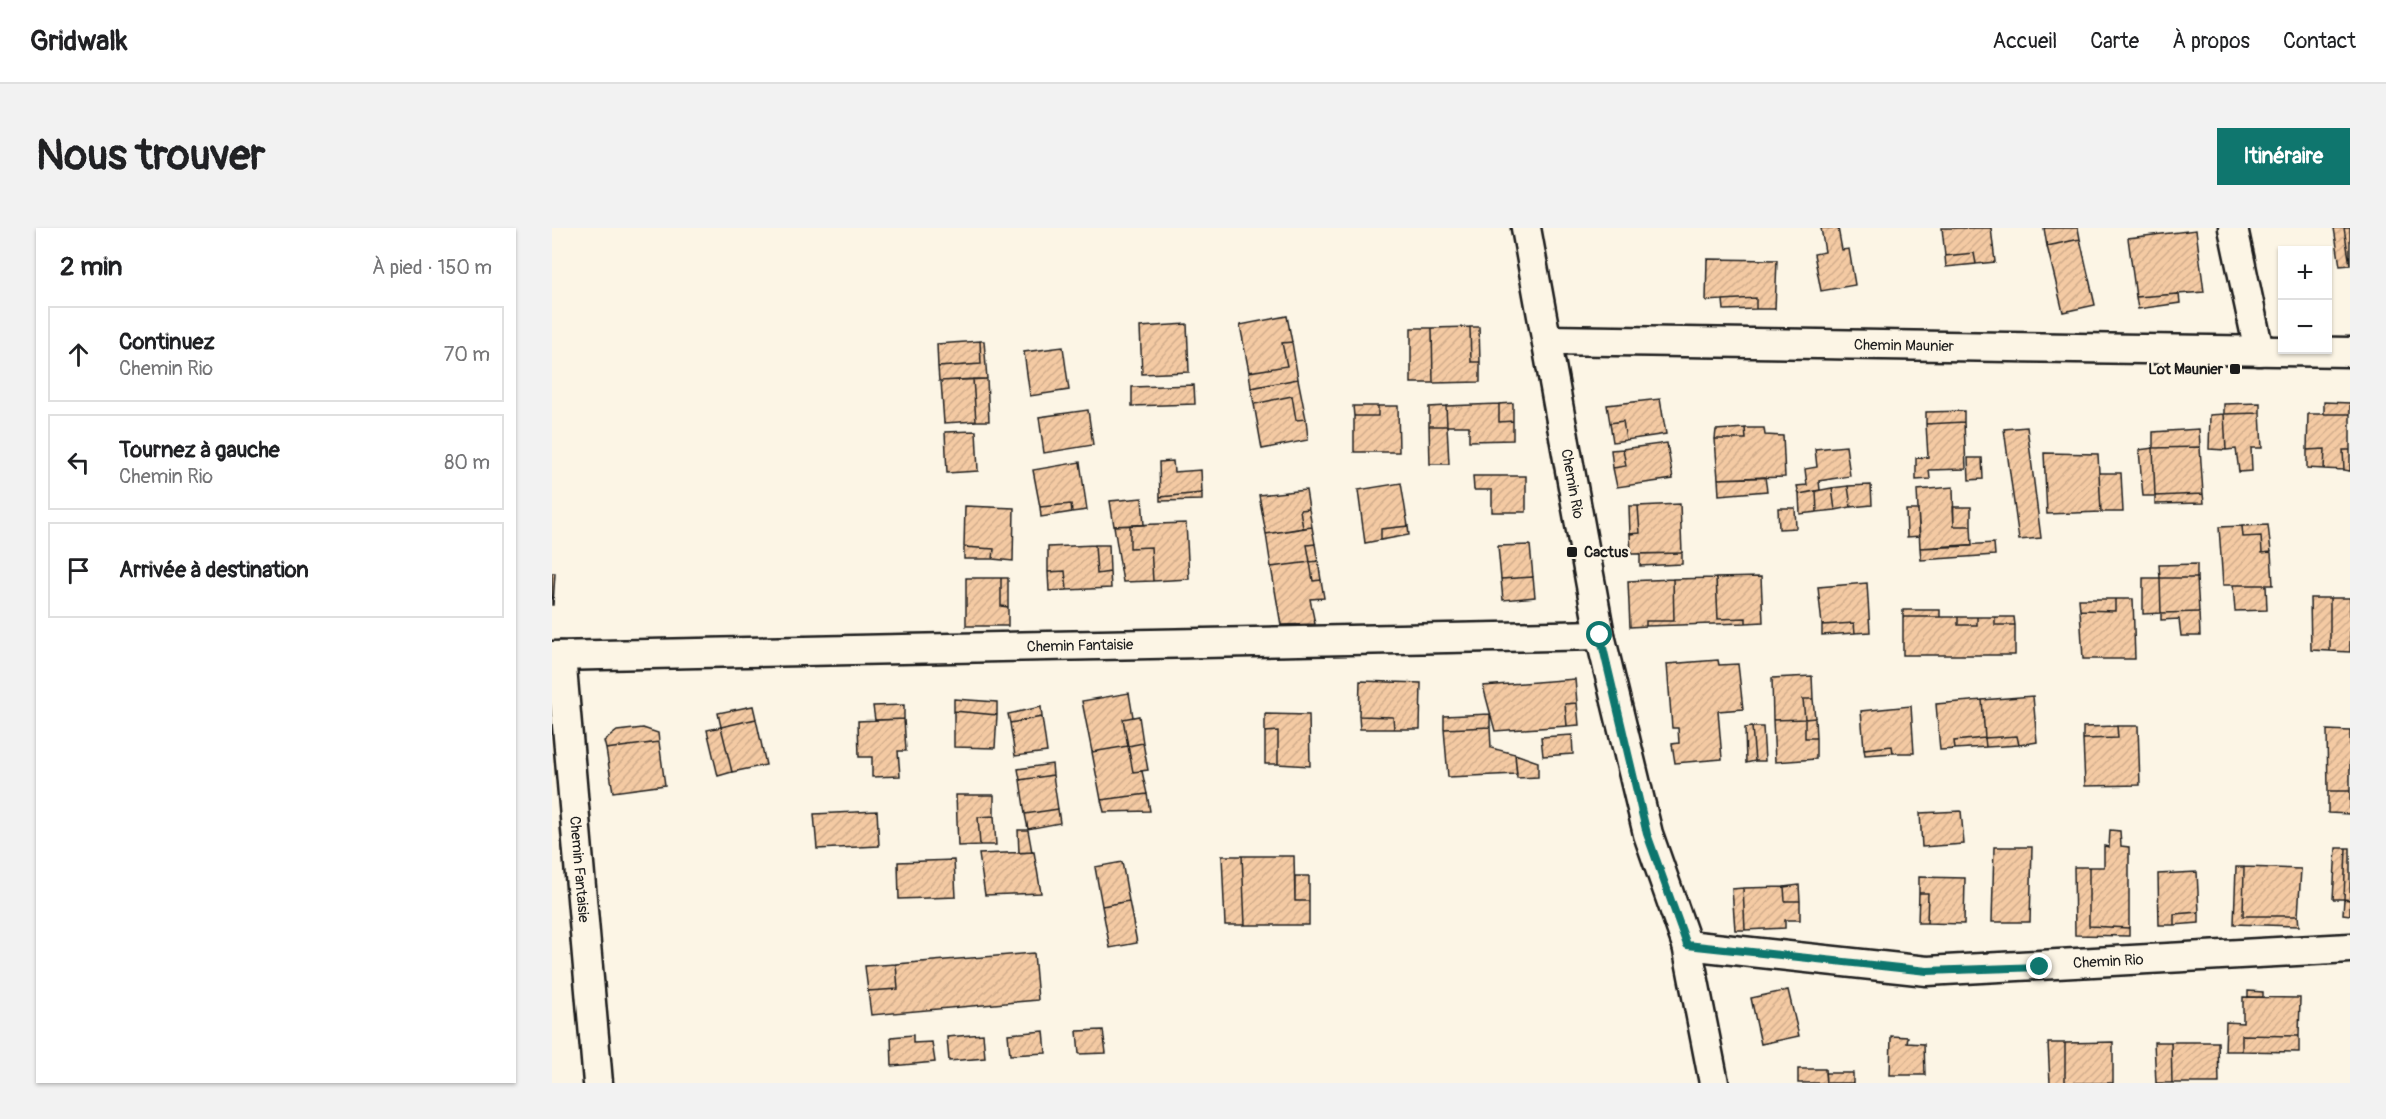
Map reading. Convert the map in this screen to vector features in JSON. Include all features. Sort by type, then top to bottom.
[{"type":"street","name":"Chemin Rio","points":[[1526,228],[1600,635],[1647,834],[1687,945],[1713,1083]]},
{"type":"street","points":[[2233,228],[2259,351]]},
{"type":"street","name":"Chemin Maunier","points":[[1547,340],[2350,352]]},
{"type":"street","name":"Chemin Fantaisie","points":[[598,1083],[556,656],[1600,635]]},
{"type":"street","name":"Chemin Rio","points":[[1687,945],[1927,971],[2350,948]]},
{"type":"building","points":[[1821,228],[1838,228],[1842,250],[1849,249],[1855,285],[1821,291],[1814,254],[1825,252]]},
{"type":"building","points":[[1942,228],[1991,228],[1995,262],[1976,264],[1974,253],[1945,256]]},
{"type":"building","points":[[2044,228],[2078,228],[2080,239],[2047,246]]},
{"type":"building","points":[[2334,228],[2344,228],[2350,265],[2340,266]]},
{"type":"building","points":[[2344,228],[2350,228],[2350,265]]},
{"type":"building","points":[[2196,230],[2204,292],[2136,297],[2128,238]]},
{"type":"building","points":[[2080,239],[2095,305],[2063,312],[2047,246]]},
{"type":"building","points":[[1974,253],[1976,264],[1946,267],[1945,256]]},
{"type":"building","points":[[1707,259],[1777,260],[1775,309],[1756,309],[1756,298],[1706,301]]},
{"type":"building","points":[[2179,294],[2180,303],[2138,309],[2136,297]]},
{"type":"building","points":[[1756,298],[1756,309],[1724,310],[1723,300]]},
{"type":"building","points":[[1287,316],[1292,342],[1282,343],[1287,366],[1249,372],[1240,325]]},
{"type":"building","points":[[1187,324],[1189,372],[1142,374],[1140,327]]},
{"type":"building","points":[[1470,327],[1471,362],[1480,362],[1480,382],[1433,383],[1432,328]]},
{"type":"building","points":[[1470,327],[1479,327],[1480,362],[1471,362]]},
{"type":"building","points":[[1411,328],[1432,328],[1433,383],[1411,383]]},
{"type":"building","points":[[980,341],[981,364],[938,367],[937,344]]},
{"type":"building","points":[[980,341],[984,341],[987,379],[939,381],[938,367],[981,364]]},
{"type":"building","points":[[1292,342],[1298,379],[1251,388],[1249,372],[1287,366],[1282,343]]},
{"type":"building","points":[[1063,347],[1069,390],[1030,396],[1024,352]]},
{"type":"building","points":[[973,379],[987,379],[989,421],[976,421]]},
{"type":"building","points":[[973,379],[976,421],[944,423],[941,381]]},
{"type":"building","points":[[1298,379],[1306,419],[1296,420],[1292,396],[1254,404],[1251,388]]},
{"type":"building","points":[[1194,385],[1195,404],[1132,406],[1132,387]]},
{"type":"building","points":[[1292,396],[1296,420],[1306,419],[1308,440],[1262,449],[1254,404]]},
{"type":"building","points":[[1660,399],[1666,434],[1626,440],[1623,421],[1610,423],[1607,405]]},
{"type":"building","points":[[2324,402],[2350,403],[2350,414],[2324,414]]},
{"type":"building","points":[[1513,403],[1513,421],[1499,422],[1499,404]]},
{"type":"building","points":[[2260,403],[2260,413],[2224,414],[2224,404]]},
{"type":"building","points":[[1499,404],[1499,422],[1513,421],[1513,440],[1469,441],[1469,426],[1447,426],[1446,406]]},
{"type":"building","points":[[1353,406],[1378,406],[1378,416],[1354,416]]},
{"type":"building","points":[[1378,406],[1398,406],[1399,452],[1354,452],[1354,416],[1378,416]]},
{"type":"building","points":[[1446,406],[1447,426],[1429,426],[1429,407]]},
{"type":"building","points":[[1088,410],[1093,445],[1044,453],[1039,417]]},
{"type":"building","points":[[1964,411],[1964,422],[1926,424],[1926,412]]},
{"type":"building","points":[[2260,413],[2262,448],[2251,448],[2252,471],[2239,472],[2236,449],[2226,450],[2224,414]]},
{"type":"building","points":[[2224,414],[2226,450],[2209,449],[2210,415]]},
{"type":"building","points":[[2308,414],[2350,414],[2350,450],[2343,450],[2344,470],[2324,469],[2325,449],[2307,450]]},
{"type":"building","points":[[1623,421],[1626,440],[1613,442],[1610,423]]},
{"type":"building","points":[[1964,422],[1966,469],[1929,470],[1930,479],[1916,480],[1916,458],[1928,457],[1926,424]]},
{"type":"building","points":[[1429,426],[1447,426],[1449,464],[1430,464]]},
{"type":"building","points":[[2027,427],[2041,538],[2019,540],[2004,429]]},
{"type":"building","points":[[1745,428],[1764,428],[1765,435],[1783,436],[1785,477],[1718,479],[1715,439],[1746,439]]},
{"type":"building","points":[[1745,428],[1746,439],[1715,439],[1716,430]]},
{"type":"building","points":[[2199,429],[2200,447],[2153,448],[2153,432]]},
{"type":"building","points":[[976,431],[978,471],[947,473],[945,432]]},
{"type":"building","points":[[1667,443],[1673,479],[1617,487],[1613,468],[1626,466],[1623,449]]},
{"type":"building","points":[[1846,446],[1850,476],[1819,481],[1820,490],[1799,494],[1797,486],[1807,485],[1805,469],[1817,467],[1815,449]]},
{"type":"building","points":[[2200,447],[2203,494],[2155,496],[2153,448]]},
{"type":"building","points":[[2153,448],[2155,496],[2143,496],[2139,450]]},
{"type":"building","points":[[1623,449],[1626,466],[1613,468],[1611,450]]},
{"type":"building","points":[[2325,449],[2324,469],[2307,468],[2307,450]]},
{"type":"building","points":[[2343,450],[2350,450],[2350,471],[2344,470]]},
{"type":"building","points":[[2044,453],[2098,454],[2101,512],[2047,514]]},
{"type":"building","points":[[1968,458],[1982,458],[1983,479],[1969,480]]},
{"type":"building","points":[[1173,461],[1174,472],[1201,470],[1202,493],[1160,497],[1159,462]]},
{"type":"building","points":[[1080,462],[1087,510],[1072,512],[1071,504],[1040,507],[1033,470]]},
{"type":"building","points":[[2099,473],[2121,473],[2123,512],[2101,512]]},
{"type":"building","points":[[1473,476],[1526,476],[1526,512],[1492,512],[1492,490],[1474,490]]},
{"type":"building","points":[[1765,477],[1767,491],[1719,495],[1718,479]]},
{"type":"building","points":[[1401,483],[1408,526],[1381,529],[1381,540],[1365,543],[1358,490]]},
{"type":"building","points":[[1871,485],[1872,505],[1851,507],[1848,486]]},
{"type":"building","points":[[1848,486],[1851,507],[1835,510],[1832,488]]},
{"type":"building","points":[[1953,487],[1954,526],[1971,526],[1972,546],[1920,548],[1917,490]]},
{"type":"building","points":[[1832,488],[1835,510],[1817,512],[1816,491]]},
{"type":"building","points":[[1306,490],[1309,509],[1300,510],[1303,528],[1266,534],[1259,495]]},
{"type":"building","points":[[1816,491],[1817,512],[1800,514],[1799,494]]},
{"type":"building","points":[[1202,493],[1202,500],[1160,501],[1160,497]]},
{"type":"building","points":[[2203,494],[2204,503],[2155,504],[2155,496]]},
{"type":"building","points":[[1142,498],[1144,525],[1114,526],[1110,501]]},
{"type":"building","points":[[1071,504],[1072,512],[1041,517],[1040,507]]},
{"type":"building","points":[[1680,504],[1682,553],[1631,554],[1630,534],[1640,533],[1638,506]]},
{"type":"building","points":[[965,506],[1014,508],[1013,561],[993,559],[994,549],[964,547]]},
{"type":"building","points":[[1629,506],[1638,506],[1640,533],[1630,534]]},
{"type":"building","points":[[1953,507],[1971,507],[1971,526],[1954,526]]},
{"type":"building","points":[[1778,508],[1795,508],[1796,528],[1779,529]]},
{"type":"building","points":[[1309,509],[1312,527],[1303,528],[1300,510]]},
{"type":"building","points":[[1906,510],[1918,510],[1920,536],[1907,537]]},
{"type":"building","points":[[1186,523],[1189,579],[1153,581],[1151,547],[1130,548],[1130,525]]},
{"type":"building","points":[[1130,525],[1130,548],[1151,547],[1153,581],[1123,582],[1114,526]]},
{"type":"building","points":[[2268,525],[2271,552],[2262,553],[2261,536],[2243,537],[2242,526]]},
{"type":"building","points":[[1408,526],[1409,535],[1381,540],[1381,529]]},
{"type":"building","points":[[2242,526],[2243,537],[2261,536],[2262,553],[2271,552],[2273,585],[2223,585],[2219,527]]},
{"type":"building","points":[[1312,527],[1315,544],[1307,545],[1310,562],[1271,567],[1266,534]]},
{"type":"building","points":[[1994,543],[1995,555],[1921,560],[1920,548]]},
{"type":"building","points":[[1315,544],[1318,561],[1310,562],[1307,545]]},
{"type":"building","points":[[1095,545],[1097,574],[1110,572],[1111,588],[1067,590],[1065,571],[1048,572],[1048,547]]},
{"type":"building","points":[[1095,545],[1109,545],[1110,572],[1097,574]]},
{"type":"building","points":[[1530,545],[1533,577],[1501,579],[1498,546]]},
{"type":"building","points":[[964,547],[994,549],[993,559],[964,559]]},
{"type":"building","points":[[1682,553],[1682,564],[1640,566],[1640,554]]},
{"type":"building","points":[[1318,561],[1321,580],[1313,581],[1310,562]]},
{"type":"building","points":[[1310,562],[1313,581],[1321,580],[1324,598],[1310,599],[1315,624],[1281,625],[1271,567]]},
{"type":"building","points":[[2197,564],[2197,578],[2160,578],[2159,565]]},
{"type":"building","points":[[1065,571],[1067,590],[1049,591],[1048,572]]},
{"type":"building","points":[[552,573],[555,573],[553,605],[552,605]]},
{"type":"building","points":[[1533,577],[1535,597],[1503,600],[1501,579]]},
{"type":"building","points":[[1761,577],[1763,622],[1746,623],[1746,618],[1718,619],[1716,578]]},
{"type":"building","points":[[966,578],[1001,578],[1001,606],[1008,607],[1008,626],[966,626]]},
{"type":"building","points":[[1001,578],[1008,578],[1008,607],[1001,606]]},
{"type":"building","points":[[1716,578],[1718,619],[1746,618],[1746,623],[1646,626],[1646,621],[1674,621],[1673,579]]},
{"type":"building","points":[[2143,578],[2160,578],[2161,613],[2143,614]]},
{"type":"building","points":[[2160,578],[2197,578],[2199,612],[2161,613]]},
{"type":"building","points":[[1673,579],[1674,621],[1646,621],[1646,626],[1630,627],[1628,581]]},
{"type":"building","points":[[1867,583],[1870,632],[1855,633],[1854,623],[1822,625],[1818,587]]},
{"type":"building","points":[[2233,585],[2266,585],[2267,610],[2235,611]]},
{"type":"building","points":[[2310,598],[2330,598],[2330,651],[2311,650]]},
{"type":"building","points":[[2330,598],[2350,598],[2350,652],[2330,651]]},
{"type":"building","points":[[2079,599],[2115,599],[2115,611],[2080,610]]},
{"type":"building","points":[[2115,599],[2133,599],[2135,659],[2083,659],[2080,610],[2115,611]]},
{"type":"building","points":[[1903,610],[1940,610],[1940,617],[1903,617]]},
{"type":"building","points":[[2199,612],[2200,636],[2181,636],[2179,619],[2161,620],[2161,613]]},
{"type":"building","points":[[1903,617],[1958,617],[1958,625],[1977,625],[1977,617],[1995,617],[1995,625],[2015,625],[2015,655],[1903,655]]},
{"type":"building","points":[[1958,617],[1977,617],[1977,625],[1958,625]]},
{"type":"building","points":[[1995,617],[2014,617],[2015,625],[1995,625]]},
{"type":"building","points":[[1854,623],[1855,633],[1822,635],[1822,625]]},
{"type":"building","points":[[1718,660],[1719,665],[1738,664],[1743,709],[1718,711],[1722,759],[1675,763],[1672,744],[1679,743],[1678,728],[1672,728],[1667,664]]},
{"type":"building","points":[[1812,676],[1813,699],[1803,699],[1805,719],[1773,720],[1772,678]]},
{"type":"building","points":[[1575,679],[1577,703],[1565,704],[1567,726],[1495,731],[1483,686]]},
{"type":"building","points":[[1360,681],[1421,683],[1420,729],[1394,729],[1393,717],[1359,716]]},
{"type":"building","points":[[1129,693],[1133,717],[1123,719],[1128,746],[1092,752],[1082,701]]},
{"type":"building","points":[[2033,696],[2037,742],[2019,745],[2017,736],[1985,738],[1982,700]]},
{"type":"building","points":[[954,699],[997,702],[997,715],[954,711]]},
{"type":"building","points":[[1803,699],[1813,699],[1815,718],[1805,719]]},
{"type":"building","points":[[1982,700],[1985,738],[1954,741],[1955,749],[1940,750],[1936,704]]},
{"type":"building","points":[[1577,703],[1579,725],[1567,726],[1565,704]]},
{"type":"building","points":[[904,705],[904,719],[875,720],[873,706]]},
{"type":"building","points":[[753,706],[756,719],[721,727],[718,713]]},
{"type":"building","points":[[1911,706],[1914,753],[1893,753],[1892,746],[1864,749],[1861,711]]},
{"type":"building","points":[[1041,707],[1042,717],[1010,723],[1008,714]]},
{"type":"building","points":[[954,711],[997,715],[995,748],[954,747]]},
{"type":"building","points":[[1265,714],[1309,715],[1310,766],[1278,764],[1278,731],[1265,732]]},
{"type":"building","points":[[1490,714],[1490,727],[1444,729],[1444,716]]},
{"type":"building","points":[[1139,716],[1143,743],[1128,746],[1123,719]]},
{"type":"building","points":[[1359,716],[1393,717],[1394,729],[1360,729]]},
{"type":"building","points":[[1042,717],[1047,752],[1015,756],[1010,723]]},
{"type":"building","points":[[1815,718],[1816,738],[1805,738],[1805,719]]},
{"type":"building","points":[[756,719],[766,765],[732,772],[721,727]]},
{"type":"building","points":[[904,719],[906,751],[898,751],[900,776],[872,777],[872,757],[859,757],[858,721]]},
{"type":"building","points":[[1805,719],[1805,738],[1816,738],[1816,759],[1775,762],[1773,720]]},
{"type":"building","points":[[2117,726],[2118,738],[2083,739],[2083,727]]},
{"type":"building","points":[[2117,726],[2138,726],[2140,785],[2085,786],[2083,739],[2118,738]]},
{"type":"building","points":[[721,727],[732,772],[718,776],[707,730]]},
{"type":"building","points":[[1490,727],[1491,748],[1515,754],[1517,774],[1448,777],[1444,729]]},
{"type":"building","points":[[1752,727],[1763,727],[1765,761],[1755,761]]},
{"type":"building","points":[[1752,727],[1755,761],[1746,763],[1745,728]]},
{"type":"building","points":[[643,728],[658,733],[659,742],[606,749],[604,741],[617,731]]},
{"type":"building","points":[[2327,730],[2350,731],[2350,791],[2328,791]]},
{"type":"building","points":[[1278,731],[1278,764],[1265,764],[1265,732]]},
{"type":"building","points":[[1572,735],[1573,754],[1543,756],[1541,737]]},
{"type":"building","points":[[2017,736],[2019,745],[1986,747],[1985,738]]},
{"type":"building","points":[[1985,738],[1986,747],[1955,749],[1954,741]]},
{"type":"building","points":[[659,742],[665,785],[613,792],[606,749]]},
{"type":"building","points":[[1143,743],[1148,770],[1133,772],[1128,746]]},
{"type":"building","points":[[1128,746],[1133,772],[1142,771],[1147,794],[1101,800],[1092,752]]},
{"type":"building","points":[[1892,746],[1893,753],[1865,755],[1864,749]]},
{"type":"building","points":[[1515,754],[1538,762],[1538,777],[1517,778]]},
{"type":"building","points":[[1052,764],[1053,775],[1020,780],[1018,769]]},
{"type":"building","points":[[1053,775],[1058,809],[1025,814],[1020,780]]},
{"type":"building","points":[[2328,791],[2350,791],[2350,814],[2328,813]]},
{"type":"building","points":[[1147,794],[1150,811],[1104,812],[1101,800]]},
{"type":"building","points":[[956,795],[994,795],[994,816],[978,817],[980,845],[958,846]]},
{"type":"building","points":[[1058,809],[1060,823],[1028,829],[1025,814]]},
{"type":"building","points":[[877,811],[879,846],[817,849],[814,814]]},
{"type":"building","points":[[1961,811],[1964,844],[1922,847],[1920,813]]},
{"type":"building","points":[[994,816],[996,845],[980,845],[978,817]]},
{"type":"building","points":[[1018,830],[1028,830],[1032,852],[1019,853]]},
{"type":"building","points":[[2110,830],[2120,831],[2121,846],[2129,847],[2129,928],[2089,926],[2089,867],[2104,867],[2104,846],[2109,847]]},
{"type":"building","points":[[1994,847],[2032,847],[2030,922],[1992,922]]},
{"type":"building","points":[[2336,848],[2346,848],[2344,899],[2333,899]]},
{"type":"building","points":[[2346,848],[2350,848],[2350,900],[2344,899]]},
{"type":"building","points":[[1034,852],[1041,893],[985,895],[979,854]]},
{"type":"building","points":[[1222,856],[1242,856],[1245,925],[1225,925]]},
{"type":"building","points":[[1242,856],[1294,856],[1295,901],[1309,901],[1309,925],[1245,925]]},
{"type":"building","points":[[954,860],[956,897],[899,899],[898,862]]},
{"type":"building","points":[[1122,862],[1129,901],[1102,906],[1095,867]]},
{"type":"building","points":[[2074,867],[2089,867],[2089,926],[2129,928],[2129,936],[2075,935]]},
{"type":"building","points":[[2236,867],[2244,867],[2243,916],[2298,916],[2299,926],[2234,924]]},
{"type":"building","points":[[2244,867],[2301,869],[2298,916],[2243,916]]},
{"type":"building","points":[[2197,872],[2199,912],[2174,914],[2174,925],[2159,925],[2158,874]]},
{"type":"building","points":[[1295,876],[1309,876],[1309,901],[1295,901]]},
{"type":"building","points":[[1919,877],[1965,878],[1964,924],[1927,923],[1928,893],[1919,893]]},
{"type":"building","points":[[1799,885],[1800,901],[1785,901],[1784,887]]},
{"type":"building","points":[[1784,887],[1785,901],[1800,901],[1800,920],[1785,920],[1785,928],[1745,930],[1743,888]]},
{"type":"building","points":[[1743,888],[1745,930],[1735,930],[1732,889]]},
{"type":"building","points":[[1919,893],[1928,893],[1927,923],[1918,923]]},
{"type":"building","points":[[2344,899],[2350,900],[2350,915],[2343,914]]},
{"type":"building","points":[[1129,901],[1137,943],[1110,948],[1102,906]]},
{"type":"building","points":[[2199,912],[2199,923],[2174,925],[2174,914]]},
{"type":"building","points":[[1034,953],[1038,1000],[871,1015],[868,991],[898,989],[896,964]]},
{"type":"building","points":[[896,964],[898,989],[868,991],[865,966]]},
{"type":"building","points":[[1788,990],[1799,1036],[1761,1044],[1751,998]]},
{"type":"building","points":[[2248,991],[2263,992],[2263,997],[2248,997]]},
{"type":"building","points":[[2243,997],[2300,998],[2299,1036],[2242,1035],[2242,1051],[2225,1051],[2226,1022],[2243,1023]]},
{"type":"building","points":[[1103,1030],[1106,1053],[1079,1054],[1077,1031]]},
{"type":"building","points":[[1044,1031],[1046,1053],[1010,1055],[1008,1034]]},
{"type":"building","points":[[983,1034],[985,1058],[949,1061],[947,1037]]},
{"type":"building","points":[[913,1035],[913,1043],[932,1042],[935,1062],[892,1066],[891,1037]]},
{"type":"building","points":[[2242,1035],[2299,1036],[2299,1052],[2242,1051]]},
{"type":"building","points":[[1891,1036],[1908,1037],[1907,1043],[1924,1044],[1925,1075],[1890,1075]]},
{"type":"building","points":[[2113,1042],[2113,1083],[2065,1083],[2065,1043]]},
{"type":"building","points":[[2154,1042],[2171,1042],[2172,1083],[2156,1083]]},
{"type":"building","points":[[2171,1042],[2218,1042],[2219,1083],[2172,1083]]},
{"type":"building","points":[[2048,1043],[2065,1043],[2065,1083],[2050,1083]]},
{"type":"building","points":[[1798,1069],[1825,1069],[1826,1083],[1798,1083]]},
{"type":"building","points":[[1825,1073],[1853,1073],[1853,1083],[1826,1083]]},
{"type":"place","name":"Lot Maunier","points":[[2235,369]]},
{"type":"place","name":"Cactus","points":[[1572,552]]},
{"type":"route","points":[[1600,635],[1647,834],[1687,945],[1927,971],[2040,967]]}]
